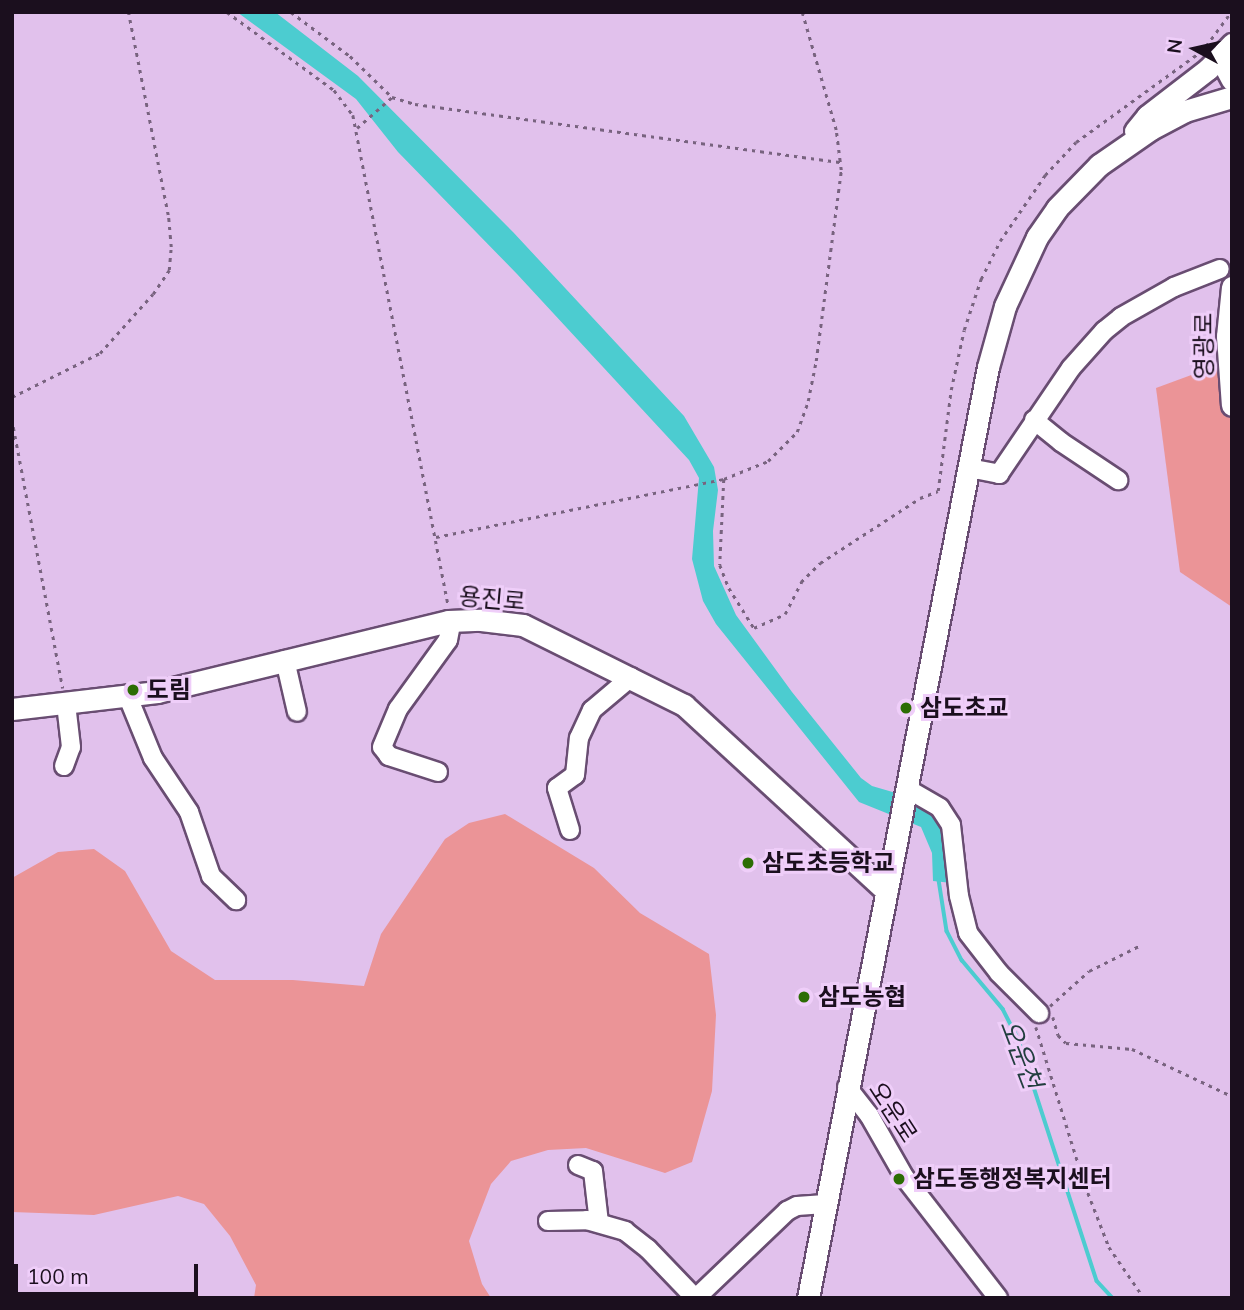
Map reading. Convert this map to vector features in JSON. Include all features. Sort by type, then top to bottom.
[{"type":"main road","points":[[1229,47],[1223,63],[1232,80]]},
{"type":"main road","points":[[1121,150],[1147,116],[1208,69],[1229,47]]},
{"type":"main road","points":[[808,1298],[988,368],[1017,275],[1057,208],[1099,165],[1185,111],[1232,97]]},
{"type":"main road","name":"영광로","points":[[1232,287],[1227,336],[1232,405]]},
{"type":"main road","name":"용진로","points":[[12,709],[128,697],[452,621],[481,620],[523,625],[669,695],[708,725],[886,891]]},
{"type":"street","points":[[969,467],[999,474],[1071,368],[1112,324],[1174,287],[1220,269]]},
{"type":"street","points":[[1034,419],[1061,442],[1118,480]]},
{"type":"street","points":[[438,772],[389,756],[382,747],[398,709],[448,640],[452,621]]},
{"type":"street","points":[[285,660],[297,712]]},
{"type":"street","points":[[570,830],[557,788],[575,775],[579,738],[592,710],[631,677]]},
{"type":"street","points":[[128,697],[153,758],[189,812],[211,876],[236,900]]},
{"type":"street","points":[[64,766],[71,747],[66,704]]},
{"type":"street","points":[[906,788],[940,808],[951,825],[959,896],[968,933],[999,974],[1039,1013]]},
{"type":"street","name":"오운로","points":[[847,1087],[869,1115],[905,1178],[999,1298]]},
{"type":"street","points":[[578,1165],[593,1171],[599,1223]]},
{"type":"street","points":[[548,1221],[599,1223],[636,1238],[695,1298],[787,1211],[797,1206],[825,1204]]},
{"type":"path","points":[[12,397],[100,353],[153,294],[169,270],[171,247],[168,215],[128,12]]},
{"type":"path","points":[[227,12],[334,90],[351,109],[357,128],[452,621]]},
{"type":"path","points":[[291,12],[350,56],[392,97],[415,104],[841,162]]},
{"type":"path","points":[[436,537],[722,479],[768,461],[786,446],[801,424],[816,361],[841,162],[832,117],[802,12]]},
{"type":"path","points":[[722,479],[720,565],[734,597],[754,628],[786,614],[801,582],[820,563],[920,498],[938,491],[951,390],[964,330],[990,259],[1015,217],[1045,174],[1076,142],[1201,51],[1231,12]]},
{"type":"path","points":[[357,128],[392,97]]},
{"type":"path","points":[[12,419],[66,704]]},
{"type":"path","points":[[1139,946],[1089,971],[1049,1006],[1058,1035],[1066,1043],[1076,1046],[1132,1049],[1232,1096]]},
{"type":"path","points":[[1039,1013],[1036,1025],[1040,1048],[1086,1185],[1109,1247],[1144,1298]]},
{"type":"shaded area","points":[[237,12],[275,12],[358,76],[513,232],[684,416],[714,467],[718,490],[713,531],[714,566],[736,615],[792,692],[861,778],[872,786],[920,800],[932,810],[946,830],[952,883],[933,881],[932,853],[921,827],[859,802],[716,624],[703,601],[692,559],[699,478],[689,460],[517,274],[398,152],[356,99]]},
{"type":"shaded area","points":[[1232,360],[1232,607],[1180,572],[1156,388]]},
{"type":"shaded area","points":[[505,814],[594,868],[640,913],[709,954],[716,1015],[712,1091],[692,1162],[665,1173],[586,1148],[548,1150],[511,1161],[491,1184],[469,1241],[482,1284],[491,1298],[254,1298],[256,1285],[230,1236],[204,1204],[178,1196],[94,1215],[12,1212],[12,878],[58,852],[94,849],[125,871],[171,951],[215,980],[293,980],[364,986],[381,934],[445,839],[469,823]]},
{"type":"waterway","name":"오운천","points":[[939,880],[947,931],[962,960],[1003,1009],[1019,1041],[1097,1281],[1113,1298]]},
{"type":"place","name":"도림","points":[[133,690]]},
{"type":"place","name":"삼도초교","points":[[906,708]]},
{"type":"place","name":"삼도초등학교","points":[[748,863]]},
{"type":"place","name":"삼도농협","points":[[804,997]]},
{"type":"place","name":"삼도동행정복지센터","points":[[899,1179]]}]
